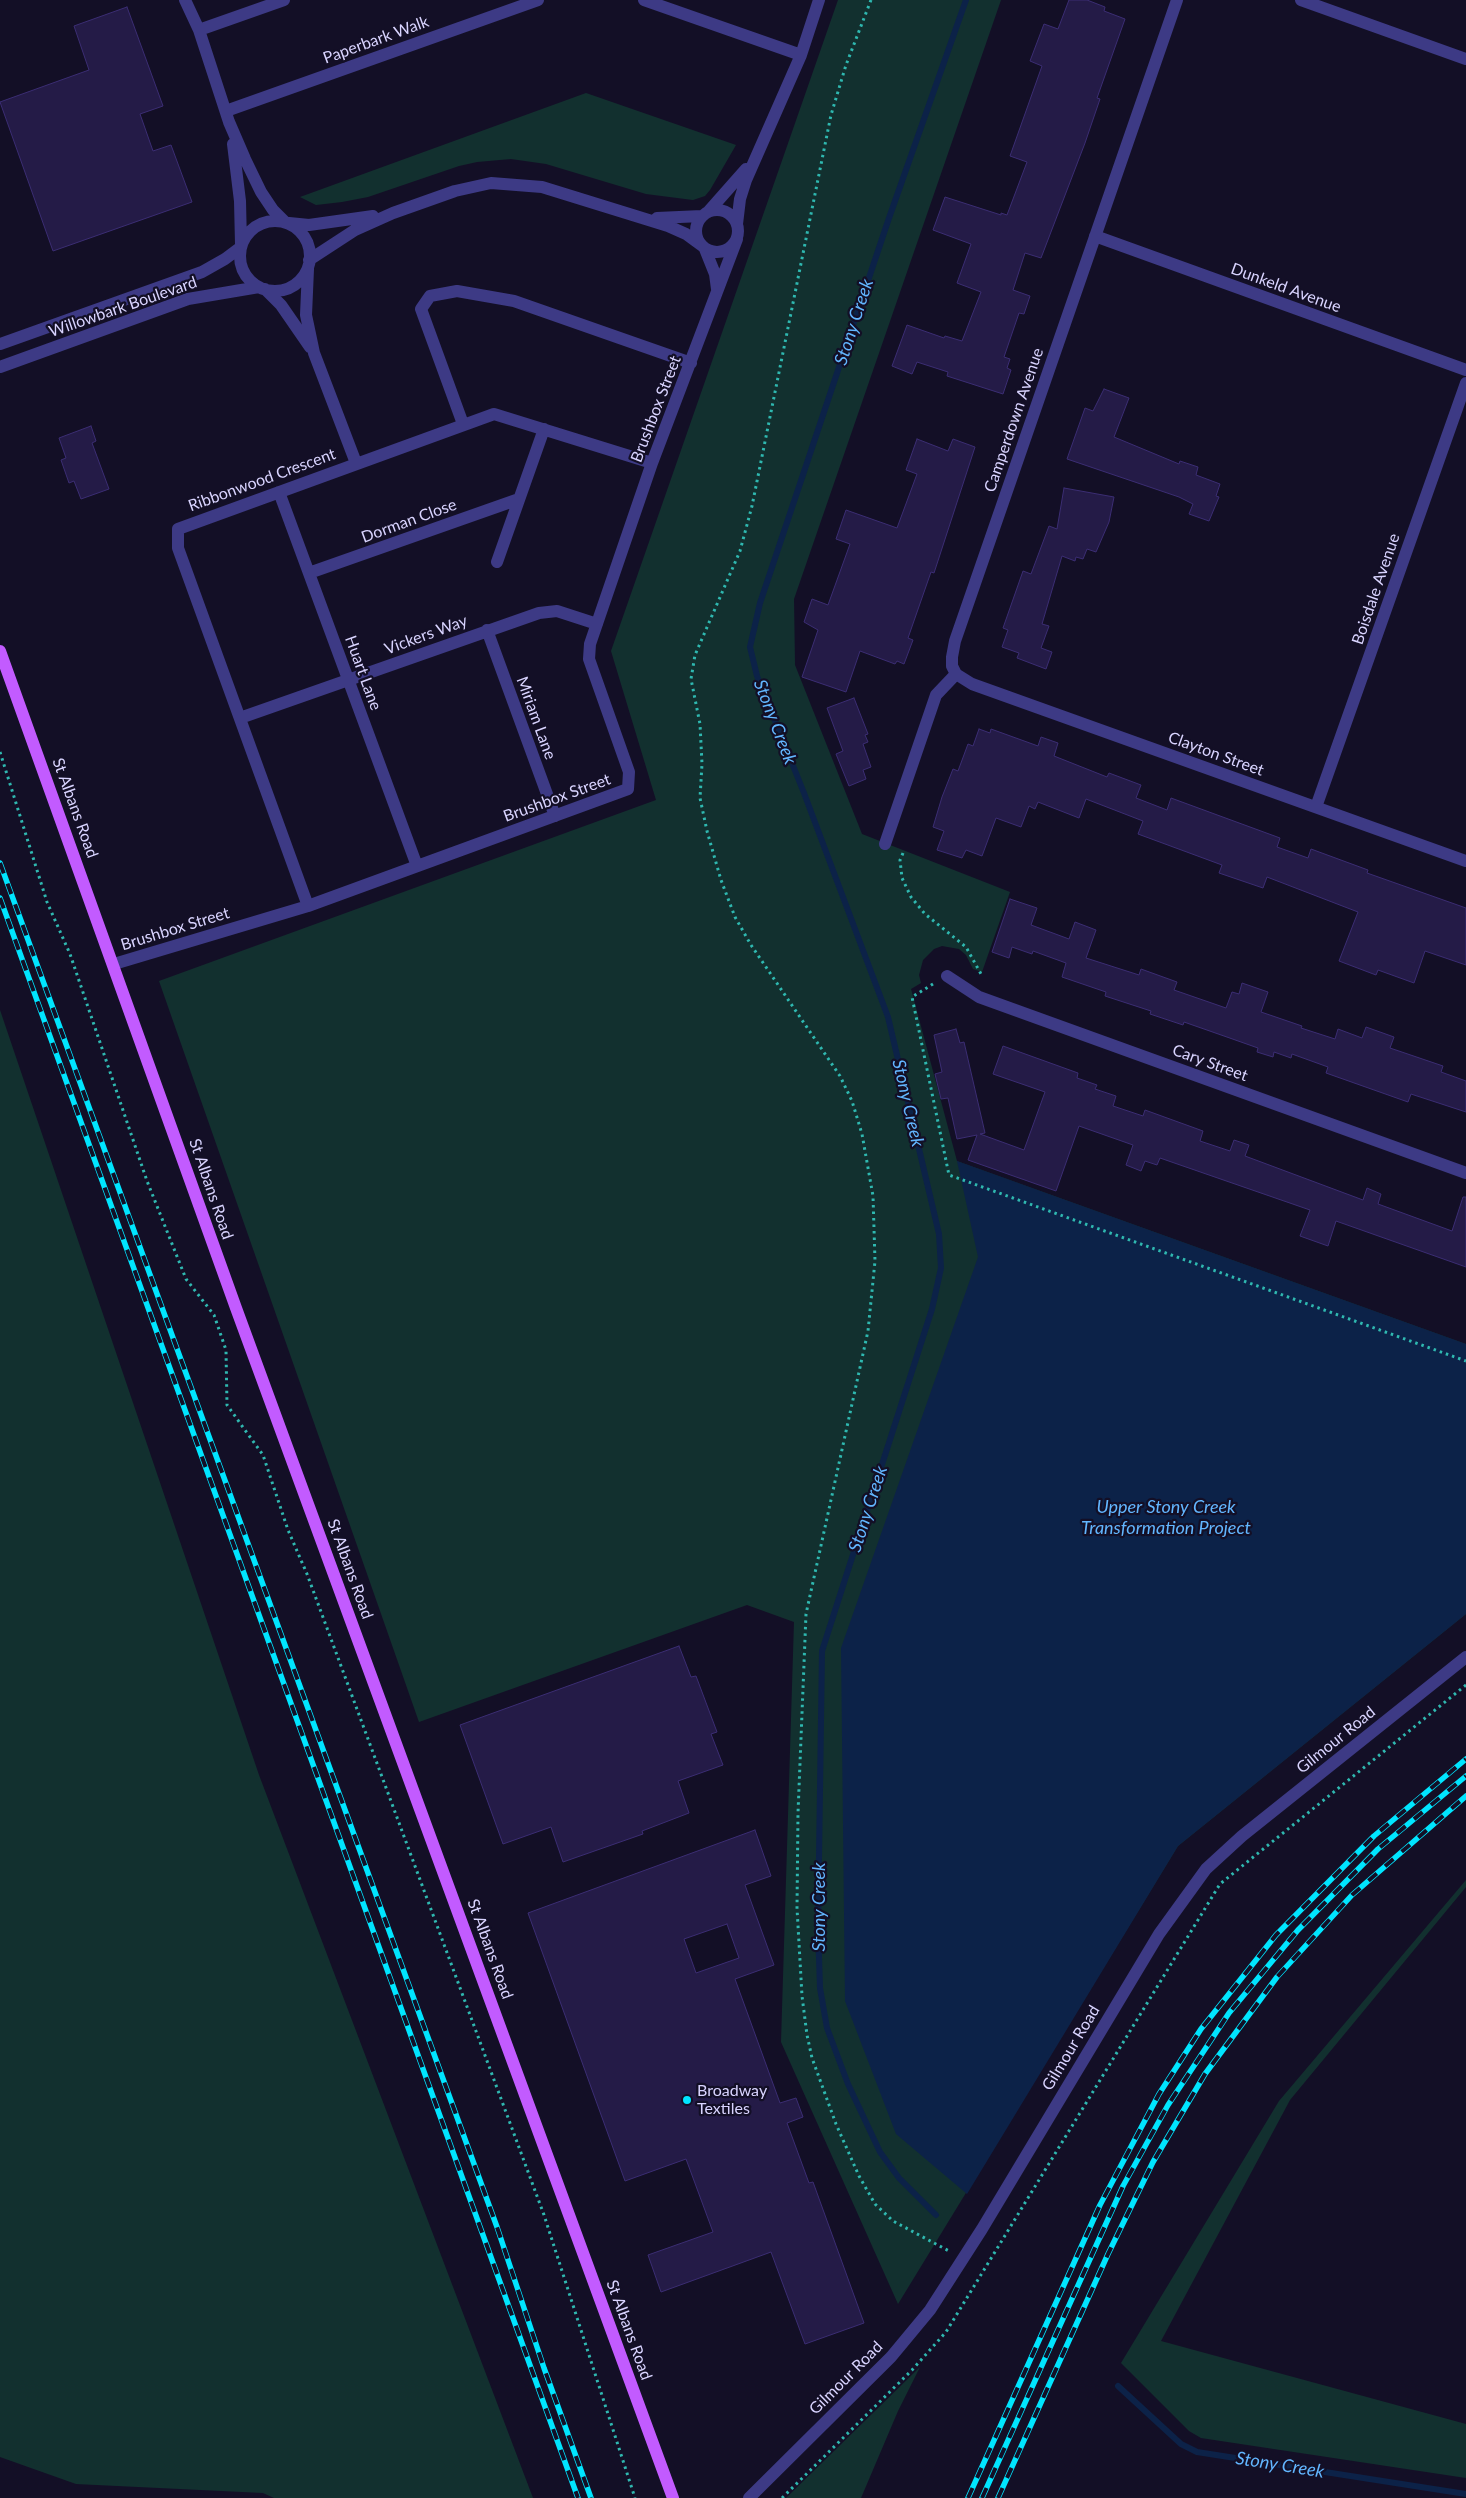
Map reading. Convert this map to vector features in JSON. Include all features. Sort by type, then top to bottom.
[{"type":"main road","name":"St Albans Road","points":[[0,651],[236,1308],[673,2498]]},
{"type":"street","points":[[185,0],[199,30],[228,117],[261,192],[274,210],[305,238],[309,263],[306,315],[314,353],[356,463]]},
{"type":"street","points":[[199,30],[284,0]]},
{"type":"street","name":"Paperbark Walk","points":[[228,117],[538,0]]},
{"type":"street","points":[[644,0],[801,55]]},
{"type":"street","points":[[262,288],[286,288],[296,283],[303,276],[309,263],[327,247],[355,230],[393,213],[455,191],[491,182],[542,187],[674,229],[703,247],[721,252],[734,245],[737,238],[740,199],[757,152],[801,55],[818,0]]},
{"type":"street","name":"Camperdown Avenue","points":[[956,674],[952,666],[955,641],[1177,0]]},
{"type":"street","points":[[1301,0],[1466,59]]},
{"type":"street","points":[[228,117],[240,202],[240,256],[245,274],[281,305],[314,353]]},
{"type":"street","points":[[703,247],[696,233],[696,227],[705,214],[725,195],[757,152]]},
{"type":"street","points":[[639,217],[666,219],[721,210],[734,218],[737,224]]},
{"type":"street","points":[[241,246],[246,236],[264,222],[275,221],[310,225],[346,222],[393,213]]},
{"type":"street","name":"Dunkeld Avenue","points":[[1095,236],[1466,370]]},
{"type":"street","name":"Brushbox Street","points":[[114,964],[308,906],[628,789],[629,772],[590,658],[590,644],[652,463],[737,238]]},
{"type":"street","name":"Willowbark Boulevard","points":[[0,344],[202,272],[225,259],[241,246]]},
{"type":"street","name":"Brushbox Street","points":[[703,247],[716,274],[717,294]]},
{"type":"street","name":"Willowbark Boulevard","points":[[0,367],[188,299],[262,288]]},
{"type":"street","points":[[463,424],[421,309],[430,296],[458,291],[514,301],[691,363]]},
{"type":"street","name":"Boisdale Avenue","points":[[1316,807],[1466,383]]},
{"type":"street","name":"Ribbonwood Crescent","points":[[308,906],[178,548],[178,529],[494,414],[652,463]]},
{"type":"street","points":[[497,562],[544,429]]},
{"type":"street","name":"Huart Lane","points":[[279,492],[417,866]]},
{"type":"street","name":"Dorman Close","points":[[309,573],[519,499]]},
{"type":"street","name":"Vickers Way","points":[[240,718],[540,613],[557,611],[597,624]]},
{"type":"street","name":"Miriam Lane","points":[[487,630],[555,816]]},
{"type":"street","points":[[885,844],[936,695],[956,674]]},
{"type":"street","name":"Clayton Street","points":[[956,674],[972,684],[1466,861]]},
{"type":"street","name":"Cary Street","points":[[947,976],[979,997],[1466,1173]]},
{"type":"street","name":"Gilmour Road","points":[[749,2498],[891,2357],[930,2310],[1159,1934],[1206,1869],[1242,1836],[1466,1657]]},
{"type":"path","points":[[871,0],[846,65],[831,115],[752,506],[740,551],[695,655],[691,679],[700,724],[702,764],[700,798],[721,880],[735,917],[751,945],[840,1076],[852,1101],[862,1134],[873,1196],[875,1261],[868,1331],[805,1623],[798,1813],[797,1908],[802,1996],[807,2034],[812,2058],[836,2124],[859,2176],[875,2204],[893,2221],[963,2258],[982,2271]]},
{"type":"path","points":[[0,752],[47,902],[70,954],[147,1181],[186,1279],[214,1314],[226,1350],[227,1405],[263,1455],[288,1530],[308,1574],[544,2215],[635,2498]]},
{"type":"path","points":[[903,853],[900,860],[902,878],[911,896],[925,914],[966,947],[981,974]]},
{"type":"path","points":[[947,976],[912,996],[949,1175],[1466,1361]]},
{"type":"path","points":[[782,2498],[934,2347],[946,2332],[1220,1884],[1466,1685]]},
{"type":"green space","points":[[838,0],[1001,0],[794,599],[795,665],[862,834],[1010,892],[982,972],[973,969],[966,955],[959,949],[942,946],[934,949],[923,960],[919,975],[921,983],[911,989],[957,1161],[1466,1344],[1466,1614],[1178,1846],[898,2304],[781,2042],[794,1622],[747,1605],[419,1722],[159,981],[656,800],[611,651]]},
{"type":"green space","points":[[586,93],[736,145],[710,190],[705,196],[693,200],[646,194],[546,164],[511,159],[477,162],[459,166],[368,197],[342,202],[316,205],[300,197]]},
{"type":"green space","points":[[0,1010],[259,1775],[533,2498],[274,2498],[263,2493],[76,2484],[0,2457]]},
{"type":"green space","points":[[1466,1880],[1466,1887],[1290,2100],[1161,2341],[1466,2424],[1466,2478],[1201,2438],[1189,2431],[1121,2363],[1279,2101]]},
{"type":"green space","points":[[920,2367],[898,2411],[861,2498],[786,2498]]},
{"type":"water","name":"Upper Stony Creek Transformation Project","points":[[957,1161],[1466,1344],[1466,1614],[1178,1846],[967,2194],[896,2134],[845,2001],[841,1648],[978,1257]]},
{"type":"building","points":[[1069,0],[1087,0],[1105,7],[1104,11],[1125,19],[1097,98],[1100,99],[1085,143],[1041,258],[1025,253],[1013,290],[1030,296],[1024,314],[1019,313],[1004,357],[1010,359],[1007,368],[1011,370],[1003,394],[947,376],[948,372],[917,362],[912,374],[892,366],[907,325],[944,338],[945,336],[962,341],[981,292],[957,283],[971,244],[933,230],[945,197],[1001,215],[1001,213],[1007,215],[1027,162],[1010,156],[1042,66],[1030,61],[1044,24],[1058,29]]},
{"type":"building","points":[[127,7],[163,106],[140,114],[153,151],[171,145],[192,202],[53,251],[0,102],[89,70],[74,26]]},
{"type":"building","points":[[1104,389],[1129,398],[1114,437],[1179,464],[1180,461],[1198,467],[1196,475],[1220,484],[1216,496],[1219,497],[1209,521],[1189,514],[1193,504],[1179,497],[1067,459],[1085,408],[1093,411]]},
{"type":"building","points":[[91,426],[96,441],[92,443],[109,489],[81,499],[74,481],[69,483],[61,460],[66,458],[59,438]]},
{"type":"building","points":[[917,439],[948,451],[953,439],[975,447],[934,573],[931,572],[908,638],[913,640],[904,664],[897,661],[895,664],[860,651],[846,692],[802,677],[818,630],[804,622],[812,599],[828,605],[850,544],[836,539],[846,510],[897,528],[917,474],[906,470]]},
{"type":"building","points":[[1064,488],[1114,497],[1109,522],[1096,552],[1087,549],[1083,559],[1076,557],[1075,561],[1062,556],[1042,624],[1049,626],[1041,648],[1052,652],[1046,669],[1017,658],[1019,653],[1002,647],[1008,630],[1003,628],[1023,571],[1031,574],[1049,526],[1057,529]]},
{"type":"building","points":[[854,698],[868,734],[865,735],[868,742],[863,744],[871,767],[863,770],[866,779],[849,786],[836,754],[843,751],[827,708]]},
{"type":"building","points":[[979,729],[990,733],[991,729],[1038,746],[1041,737],[1058,743],[1054,756],[1107,777],[1109,773],[1141,785],[1136,798],[1167,810],[1171,798],[1280,838],[1277,847],[1308,858],[1311,849],[1368,870],[1367,873],[1466,908],[1466,965],[1425,951],[1414,983],[1378,970],[1376,975],[1339,961],[1358,912],[1267,877],[1263,888],[1219,873],[1222,865],[1138,834],[1143,821],[1086,799],[1079,818],[1038,802],[1035,809],[1029,806],[1021,827],[996,818],[982,856],[966,850],[962,858],[937,850],[944,831],[933,827],[942,797],[953,769],[958,771],[968,744],[973,746]]},
{"type":"building","points":[[1010,899],[1037,908],[1031,925],[1069,939],[1075,922],[1096,930],[1086,958],[1139,975],[1141,969],[1177,982],[1174,990],[1226,1008],[1232,992],[1239,994],[1242,983],[1268,992],[1261,1012],[1302,1026],[1301,1028],[1335,1039],[1338,1029],[1362,1038],[1366,1027],[1394,1037],[1390,1048],[1443,1066],[1441,1072],[1466,1081],[1466,1112],[1411,1094],[1408,1102],[1326,1073],[1328,1067],[1292,1054],[1291,1058],[1274,1052],[1273,1057],[1257,1052],[1258,1048],[1184,1022],[1183,1025],[1150,1014],[1151,1011],[1105,996],[1106,992],[1062,977],[1066,963],[1033,951],[1032,954],[1012,947],[1009,958],[992,952]]},
{"type":"building","points":[[956,1029],[960,1043],[964,1042],[985,1133],[980,1134],[1024,1150],[1045,1092],[993,1074],[1003,1046],[1078,1073],[1077,1078],[1097,1085],[1095,1089],[1116,1096],[1113,1106],[1143,1116],[1145,1110],[1203,1131],[1200,1141],[1230,1151],[1234,1140],[1249,1145],[1245,1156],[1363,1200],[1367,1188],[1381,1194],[1378,1204],[1452,1231],[1463,1197],[1466,1197],[1466,1267],[1336,1221],[1328,1246],[1300,1236],[1310,1210],[1160,1158],[1157,1165],[1145,1161],[1141,1171],[1126,1165],[1133,1145],[1079,1126],[1056,1191],[968,1160],[977,1135],[957,1139],[948,1098],[941,1099],[935,1074],[942,1072],[934,1035]]},
{"type":"building","points":[[679,1646],[691,1677],[696,1676],[717,1732],[711,1734],[723,1765],[678,1781],[689,1813],[642,1831],[643,1834],[563,1862],[551,1827],[503,1844],[460,1725]]},
{"type":"building","name":"Broadway Textiles","points":[[755,1830],[771,1876],[745,1885],[774,1965],[735,1979],[780,2103],[796,2098],[803,2117],[787,2123],[809,2183],[813,2182],[864,2323],[805,2344],[771,2252],[661,2292],[648,2255],[713,2232],[686,2159],[625,2181],[528,1913]],"holes":[[[727,1924],[739,1958],[696,1973],[684,1939]]]},
{"type":"waterway","name":"Stony Creek","points":[[936,2215],[899,2178],[880,2152],[848,2084],[827,2028],[820,1988],[818,1926],[822,1651],[932,1309],[941,1268],[939,1234],[888,1017],[804,793],[757,676],[750,647],[760,603],[889,218],[966,0]]},
{"type":"waterway","name":"Stony Creek","points":[[1118,2386],[1181,2444],[1197,2452],[1466,2494]]},
{"type":"railway","points":[[0,863],[497,2227],[544,2368],[591,2498]]},
{"type":"railway","points":[[0,898],[578,2498]]},
{"type":"railway","points":[[968,2498],[1100,2205],[1159,2094],[1201,2029],[1276,1935],[1374,1836],[1466,1759]]},
{"type":"railway","points":[[982,2498],[1123,2186],[1168,2105],[1229,2013],[1298,1930],[1378,1849],[1466,1776]]},
{"type":"railway","points":[[998,2498],[1108,2254],[1153,2162],[1205,2074],[1277,1977],[1352,1895],[1466,1796]]},
{"type":"place","name":"Broadway Textiles","points":[[687,2100]]}]
